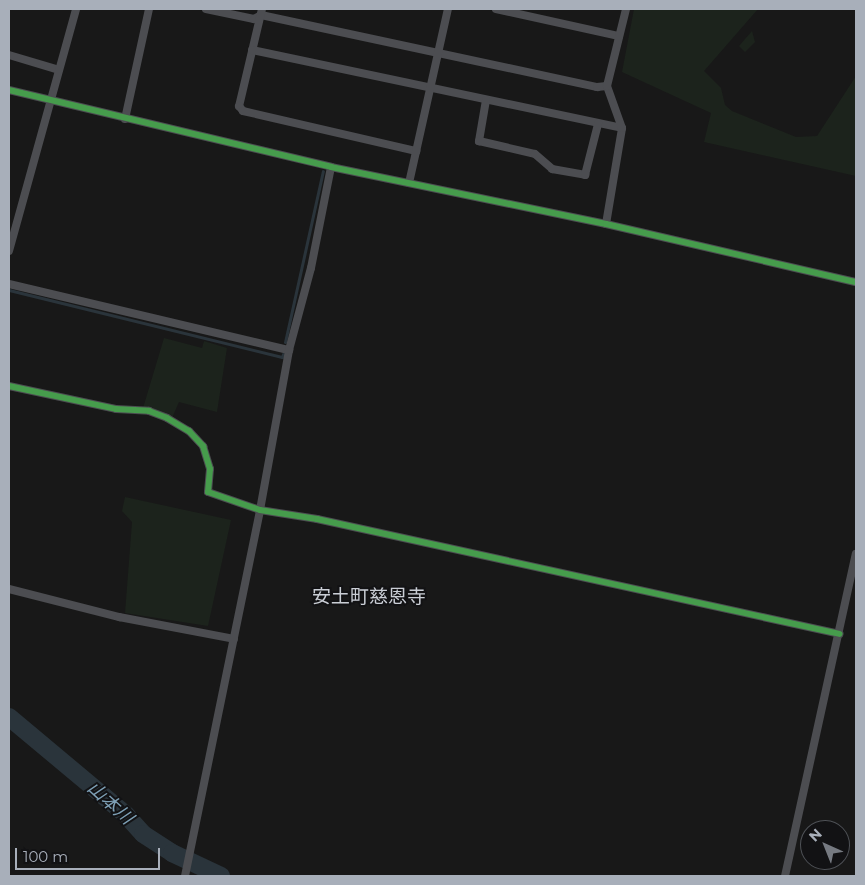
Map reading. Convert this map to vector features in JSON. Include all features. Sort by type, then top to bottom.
[{"type":"street","points":[[9,251],[76,9]]},
{"type":"street","points":[[125,119],[150,9]]},
{"type":"street","points":[[206,9],[254,19],[261,12]]},
{"type":"street","points":[[409,184],[448,9]]},
{"type":"street","points":[[496,9],[619,36]]},
{"type":"street","points":[[606,224],[622,128],[607,86],[626,9]]},
{"type":"street","points":[[261,12],[239,106],[243,111],[416,151]]},
{"type":"street","points":[[261,12],[438,54],[597,87],[607,86]]},
{"type":"street","points":[[252,50],[622,128]]},
{"type":"street","points":[[9,55],[60,70]]},
{"type":"street","points":[[9,90],[331,167],[606,224],[856,282]]},
{"type":"street","points":[[486,100],[479,141],[535,154],[552,169],[585,175],[598,124]]},
{"type":"street","points":[[186,873],[260,510],[289,350],[311,268],[331,167]]},
{"type":"street","points":[[9,284],[289,350]]},
{"type":"street","points":[[9,386],[116,409],[150,411],[168,418],[189,431],[203,446],[210,469],[208,492],[260,510],[317,519],[840,634]]},
{"type":"street","points":[[785,876],[840,634],[856,554]]},
{"type":"street","points":[[9,589],[119,617],[234,639]]},
{"type":"shaded area","points":[[634,9],[758,9],[704,71],[721,88],[725,105],[732,111],[796,137],[817,136],[856,76],[856,176],[704,142],[711,113],[622,72]]},
{"type":"shaded area","points":[[752,31],[755,42],[745,52],[739,46]]},
{"type":"shaded area","points":[[164,338],[202,348],[204,341],[227,348],[217,412],[179,402],[172,418],[143,408]]},
{"type":"shaded area","points":[[125,497],[231,520],[208,626],[125,613],[132,522],[122,511]]},
{"type":"waterway","points":[[285,342],[323,171]]},
{"type":"waterway","points":[[9,290],[282,357],[283,354]]},
{"type":"waterway","name":"山本川","points":[[9,717],[126,815],[143,834],[172,853],[221,876]]},
{"type":"cycle path","points":[[9,90],[331,167],[606,224],[856,282]]},
{"type":"cycle path","points":[[9,386],[116,409],[149,411],[167,418],[189,431],[203,446],[210,469],[208,492],[260,510],[317,519],[840,634]]},
{"type":"district","name":"安土町慈恩寺","points":[[369,597]]}]
